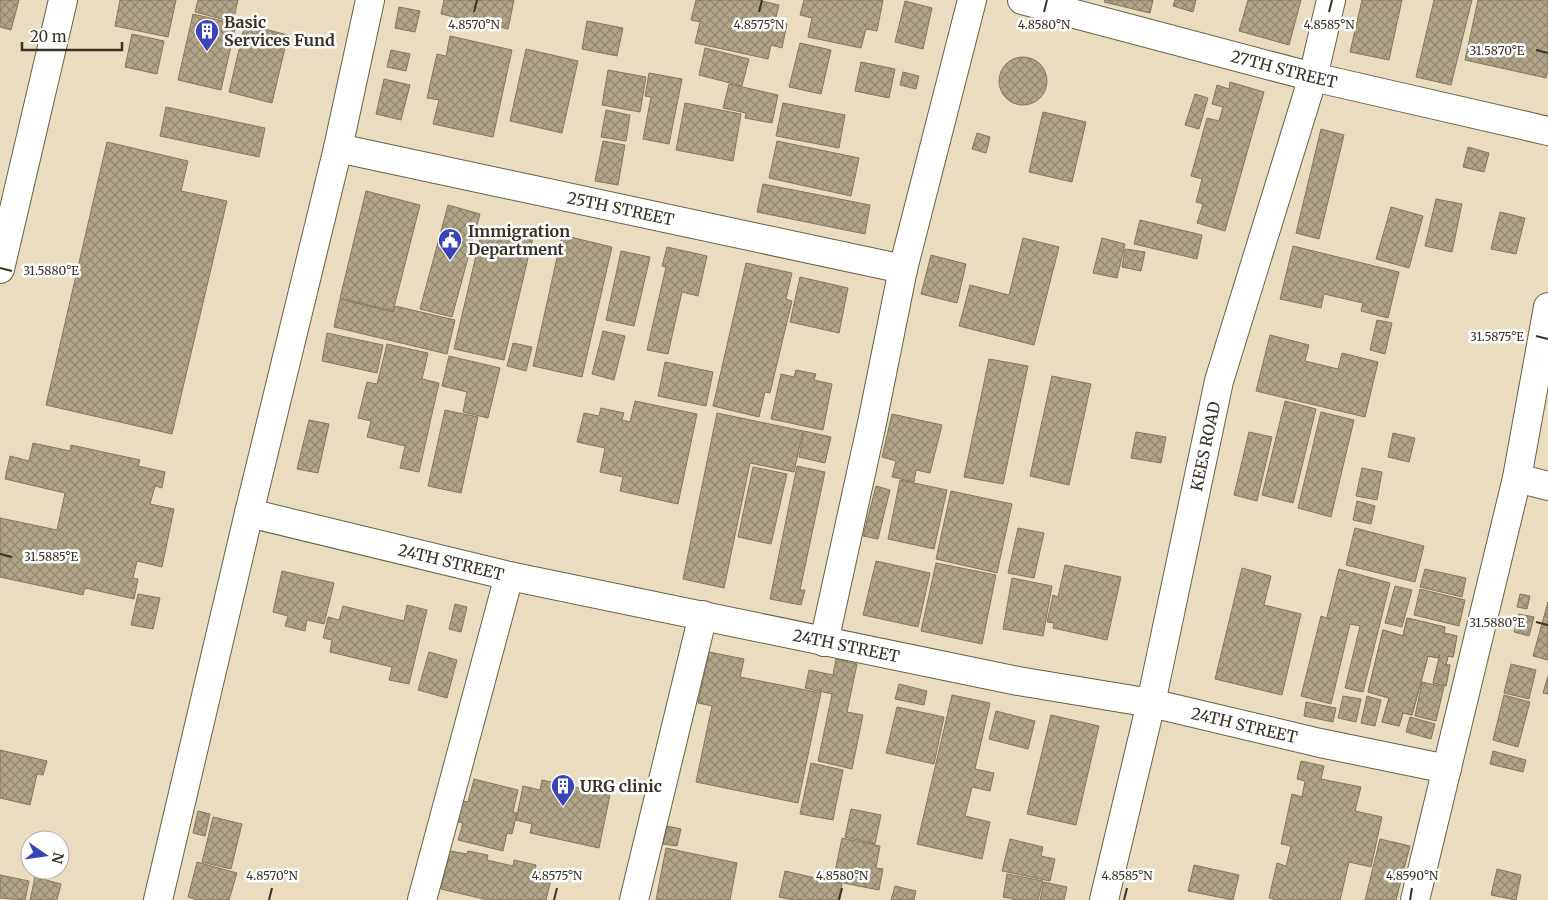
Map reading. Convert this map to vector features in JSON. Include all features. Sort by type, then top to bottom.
[{"type":"street","points":[[0,269],[62,0]]},
{"type":"street","points":[[158,900],[338,148],[370,0]]},
{"type":"street","points":[[824,642],[872,423],[903,269],[972,0]]},
{"type":"street","name":"27TH STREET","points":[[1022,0],[1313,76],[1548,131]]},
{"type":"street","name":"KEES ROAD","points":[[1104,900],[1151,703],[1219,381],[1313,76],[1331,0]]},
{"type":"street","name":"25TH STREET","points":[[338,148],[903,269]]},
{"type":"street","points":[[1415,900],[1517,478],[1548,307]]},
{"type":"street","points":[[1517,478],[1548,486]]},
{"type":"street","name":"24TH STREET","points":[[249,514],[509,576],[1018,681],[1151,703],[1320,743],[1447,769]]},
{"type":"street","points":[[422,900],[509,576]]},
{"type":"street","points":[[634,900],[703,615]]},
{"type":"building","points":[[0,0],[19,0],[11,30],[0,27]]},
{"type":"building","points":[[120,0],[176,0],[168,37],[115,26]]},
{"type":"building","points":[[198,0],[238,0],[233,22],[195,12]]},
{"type":"building","points":[[444,0],[514,0],[508,29],[441,14]]},
{"type":"building","points":[[696,0],[758,0],[779,5],[775,21],[787,24],[782,48],[771,45],[768,59],[695,43],[700,22],[691,20]]},
{"type":"building","points":[[804,0],[883,0],[877,31],[866,29],[861,48],[808,37],[812,18],[800,15]]},
{"type":"building","points":[[1105,0],[1153,0],[1150,13],[1104,2]]},
{"type":"building","points":[[1175,0],[1196,0],[1193,12],[1173,6]]},
{"type":"building","points":[[1248,0],[1301,0],[1289,45],[1239,31]]},
{"type":"building","points":[[1362,0],[1402,0],[1389,60],[1350,52]]},
{"type":"building","points":[[1434,0],[1472,0],[1451,85],[1416,77]]},
{"type":"building","points":[[1478,0],[1548,0],[1548,70],[1546,78],[1465,60]]},
{"type":"building","points":[[905,1],[932,8],[923,49],[895,42]]},
{"type":"building","points":[[399,7],[420,11],[415,32],[395,28]]},
{"type":"building","name":"Basic Services Fund","points":[[193,14],[236,24],[221,90],[178,80]]},
{"type":"building","points":[[587,21],[623,28],[617,56],[582,49]]},
{"type":"building","points":[[245,24],[288,35],[272,103],[229,92]]},
{"type":"building","points":[[132,34],[164,41],[157,74],[125,67]]},
{"type":"building","points":[[450,36],[512,50],[493,137],[433,124],[439,100],[427,98],[437,54],[446,56]]},
{"type":"building","points":[[800,43],[831,50],[821,94],[789,87]]},
{"type":"building","points":[[705,48],[749,59],[742,86],[699,75]]},
{"type":"building","points":[[526,49],[578,61],[562,133],[510,121]]},
{"type":"building","points":[[391,50],[410,54],[406,71],[387,67]]},
{"type":"building","points":[[1023,57],[1032,59],[1040,64],[1045,72],[1047,81],[1045,90],[1040,98],[1032,103],[1023,105],[1014,103],[1006,98],[1001,90],[999,81],[1001,72],[1006,64],[1014,59]]},
{"type":"building","points":[[861,62],[895,69],[889,98],[855,91]]},
{"type":"building","points":[[608,70],[646,77],[640,112],[602,105]]},
{"type":"building","points":[[903,72],[919,76],[916,89],[900,85]]},
{"type":"building","points":[[649,73],[682,79],[669,144],[643,139],[651,97],[645,96]]},
{"type":"building","points":[[384,79],[410,85],[401,120],[376,114]]},
{"type":"building","points":[[1230,82],[1264,92],[1225,231],[1197,223],[1203,204],[1196,202],[1202,179],[1191,176],[1207,118],[1219,121],[1223,107],[1212,104],[1217,85],[1229,89]]},
{"type":"building","points":[[729,84],[778,95],[772,123],[745,118],[746,113],[723,108]]},
{"type":"building","points":[[1195,94],[1208,98],[1199,129],[1185,125]]},
{"type":"building","points":[[685,103],[741,114],[733,161],[676,150]]},
{"type":"building","points":[[783,103],[845,115],[839,148],[776,136]]},
{"type":"building","points":[[166,107],[265,128],[259,157],[160,136]]},
{"type":"building","points":[[606,110],[630,115],[626,141],[601,137]]},
{"type":"building","points":[[1043,112],[1086,122],[1072,182],[1029,172]]},
{"type":"building","points":[[1321,129],[1344,135],[1319,239],[1296,233]]},
{"type":"building","points":[[977,133],[990,137],[986,153],[972,149]]},
{"type":"building","points":[[603,141],[625,145],[618,185],[595,181]]},
{"type":"building","points":[[777,141],[859,158],[851,196],[769,178]]},
{"type":"building","points":[[107,142],[188,161],[181,191],[227,201],[172,434],[46,405]]},
{"type":"building","points":[[1468,147],[1489,153],[1484,172],[1463,167]]},
{"type":"building","points":[[763,184],[870,205],[865,234],[757,212]]},
{"type":"building","points":[[366,191],[420,205],[393,311],[340,298]]},
{"type":"building","points":[[1436,199],[1462,204],[1452,252],[1425,246]]},
{"type":"building","name":"Immigration Department","points":[[448,205],[480,214],[452,317],[420,309]]},
{"type":"building","points":[[1391,207],[1423,216],[1409,268],[1376,259]]},
{"type":"building","points":[[1500,212],[1525,218],[1516,254],[1491,249]]},
{"type":"building","points":[[1140,220],[1202,235],[1197,259],[1134,244]]},
{"type":"building","points":[[483,226],[533,237],[504,360],[454,349]]},
{"type":"building","points":[[562,235],[612,247],[582,377],[533,366]]},
{"type":"building","points":[[1023,238],[1059,247],[1034,345],[959,326],[970,285],[1009,295]]},
{"type":"building","points":[[1102,238],[1125,244],[1117,278],[1093,273]]},
{"type":"building","points":[[1293,246],[1399,272],[1388,318],[1361,311],[1363,303],[1324,294],[1321,308],[1280,299]]},
{"type":"building","points":[[667,247],[707,256],[698,296],[682,292],[668,354],[647,350],[666,267],[662,266]]},
{"type":"building","points":[[1125,249],[1145,252],[1141,271],[1122,267]]},
{"type":"building","points":[[621,251],[650,257],[634,326],[606,320]]},
{"type":"building","points":[[931,255],[966,264],[957,303],[921,294]]},
{"type":"building","points":[[746,263],[792,273],[786,299],[792,301],[770,393],[765,392],[759,417],[713,406]]},
{"type":"building","points":[[800,277],[848,288],[839,333],[790,322]]},
{"type":"building","points":[[340,299],[393,312],[395,306],[455,320],[447,354],[334,327]]},
{"type":"building","points":[[1377,320],[1392,323],[1385,354],[1370,350]]},
{"type":"building","points":[[603,331],[625,336],[614,380],[592,374]]},
{"type":"building","points":[[327,333],[383,345],[377,373],[322,361]]},
{"type":"building","points":[[1270,335],[1309,345],[1305,361],[1338,369],[1342,353],[1378,362],[1365,417],[1256,391]]},
{"type":"building","points":[[513,343],[532,347],[526,371],[507,366]]},
{"type":"building","points":[[387,344],[428,353],[422,379],[439,383],[419,472],[400,468],[405,446],[367,437],[371,421],[358,418],[367,382],[377,384]]},
{"type":"building","points":[[449,356],[500,368],[488,418],[463,412],[467,392],[442,386]]},
{"type":"building","points":[[989,359],[1028,366],[1003,484],[964,477]]},
{"type":"building","points":[[665,362],[713,372],[706,406],[658,396]]},
{"type":"building","points":[[796,370],[816,374],[814,380],[832,384],[823,430],[771,419],[781,374],[794,377]]},
{"type":"building","points":[[1052,376],[1091,384],[1069,485],[1030,476]]},
{"type":"building","points":[[635,401],[697,414],[678,504],[620,491],[623,477],[600,472],[605,448],[577,442],[584,413],[599,416],[601,408],[624,413],[622,420],[630,422]]},
{"type":"building","points":[[1285,401],[1316,409],[1293,503],[1262,495]]},
{"type":"building","points":[[445,410],[478,417],[461,493],[428,486]]},
{"type":"building","points":[[1321,412],[1354,420],[1331,517],[1298,508]]},
{"type":"building","points":[[717,413],[803,431],[794,472],[750,463],[724,588],[683,579]]},
{"type":"building","points":[[892,414],[942,425],[930,473],[916,470],[914,482],[892,477],[896,461],[882,457]]},
{"type":"building","points":[[309,420],[329,424],[318,473],[297,469]]},
{"type":"building","points":[[804,431],[831,437],[825,463],[799,457]]},
{"type":"building","points":[[1136,432],[1166,437],[1161,463],[1131,458]]},
{"type":"building","points":[[1249,432],[1272,437],[1257,501],[1234,495]]},
{"type":"building","points":[[1393,433],[1415,438],[1409,462],[1388,457]]},
{"type":"building","points":[[33,443],[70,451],[71,445],[140,460],[138,466],[165,472],[162,488],[155,486],[150,504],[174,509],[162,567],[137,561],[133,578],[138,579],[134,599],[85,588],[83,595],[0,577],[0,518],[57,530],[65,493],[5,479],[10,456],[29,461]]},
{"type":"building","points":[[797,466],[825,472],[800,590],[805,590],[801,605],[770,599]]},
{"type":"building","points":[[753,467],[787,474],[771,544],[738,537]]},
{"type":"building","points":[[1362,468],[1382,472],[1377,500],[1356,496]]},
{"type":"building","points":[[900,480],[947,490],[934,549],[888,539]]},
{"type":"building","points":[[876,486],[890,490],[878,539],[863,536]]},
{"type":"building","points":[[951,491],[1012,504],[997,573],[936,559]]},
{"type":"building","points":[[1357,501],[1375,506],[1371,524],[1353,520]]},
{"type":"building","points":[[1018,528],[1044,533],[1034,578],[1008,573]]},
{"type":"building","points":[[1355,528],[1424,546],[1415,582],[1346,565]]},
{"type":"building","points":[[876,561],[930,573],[918,627],[863,615]]},
{"type":"building","points":[[936,563],[996,575],[982,644],[921,631]]},
{"type":"building","points":[[1065,565],[1121,577],[1107,640],[1053,628],[1054,623],[1047,622],[1053,595],[1058,597]]},
{"type":"building","points":[[1242,568],[1271,576],[1264,605],[1301,614],[1282,695],[1215,679]]},
{"type":"building","points":[[1339,569],[1390,583],[1363,692],[1345,688],[1360,626],[1350,624],[1331,704],[1301,696],[1321,616],[1330,619],[1327,617]]},
{"type":"building","points":[[1425,569],[1466,578],[1462,597],[1420,587]]},
{"type":"building","points":[[282,571],[334,583],[324,624],[307,620],[305,631],[285,626],[288,616],[273,612]]},
{"type":"building","points":[[1012,578],[1052,586],[1043,636],[1003,629]]},
{"type":"building","points":[[1395,586],[1412,590],[1402,627],[1385,623]]},
{"type":"building","points":[[1420,589],[1465,600],[1459,626],[1414,615]]},
{"type":"building","points":[[138,594],[160,598],[153,629],[131,625]]},
{"type":"building","points":[[1520,594],[1530,596],[1527,609],[1517,607]]},
{"type":"building","points":[[1548,602],[1548,660],[1533,656]]},
{"type":"building","points":[[455,604],[467,607],[461,632],[449,629]]},
{"type":"building","points":[[407,605],[427,610],[409,684],[389,680],[392,667],[330,652],[332,640],[323,638],[328,617],[339,620],[343,606],[404,621]]},
{"type":"building","points":[[1519,614],[1534,617],[1529,636],[1514,632]]},
{"type":"building","points":[[1407,618],[1445,627],[1444,633],[1457,636],[1453,657],[1448,656],[1446,665],[1450,665],[1446,686],[1433,683],[1440,654],[1438,658],[1428,656],[1412,715],[1403,713],[1399,726],[1382,722],[1389,698],[1368,692],[1383,630],[1403,636]],"holes":[[[1405,650],[1414,653],[1403,699],[1393,696]]]},
{"type":"building","points":[[1407,618],[1445,627],[1444,633],[1457,636],[1453,657],[1448,656],[1446,665],[1450,665],[1446,686],[1433,683],[1440,654],[1438,658],[1428,656],[1412,715],[1403,713],[1399,726],[1382,722],[1389,698],[1368,692],[1383,630],[1403,636]]},
{"type":"building","points":[[429,652],[457,660],[447,698],[418,690]]},
{"type":"building","points":[[709,652],[744,659],[740,677],[821,693],[798,803],[696,782],[712,706],[698,703]]},
{"type":"building","points":[[836,659],[857,664],[847,712],[863,715],[852,769],[818,761],[832,694],[805,688],[809,670],[833,675]]},
{"type":"building","points":[[1511,664],[1536,670],[1529,699],[1504,693]]},
{"type":"building","points":[[1548,676],[1548,694],[1543,693]]},
{"type":"building","points":[[1422,682],[1444,687],[1436,721],[1415,716]]},
{"type":"building","points":[[899,684],[927,691],[924,705],[895,699]]},
{"type":"building","points":[[952,695],[990,703],[975,769],[994,773],[990,791],[972,787],[965,816],[990,822],[982,859],[917,844]]},
{"type":"building","points":[[1504,695],[1530,702],[1518,747],[1493,740]]},
{"type":"building","points":[[1343,696],[1361,699],[1356,722],[1338,718]]},
{"type":"building","points":[[1367,696],[1381,700],[1375,726],[1361,723]]},
{"type":"building","points":[[1306,702],[1336,708],[1333,722],[1304,716]]},
{"type":"building","points":[[897,707],[944,717],[934,764],[886,753]]},
{"type":"building","points":[[996,711],[1035,721],[1028,749],[989,739]]},
{"type":"building","points":[[1051,715],[1099,726],[1076,825],[1027,814]]},
{"type":"building","points":[[1410,717],[1435,724],[1431,739],[1406,732]]},
{"type":"building","points":[[0,750],[47,761],[43,775],[37,774],[30,805],[0,798]]},
{"type":"building","points":[[1493,751],[1526,760],[1523,772],[1490,764]]},
{"type":"building","points":[[1301,761],[1324,766],[1321,779],[1361,787],[1355,811],[1382,817],[1371,867],[1349,862],[1340,900],[1277,900],[1269,898],[1277,863],[1286,866],[1291,846],[1281,844],[1292,794],[1302,797],[1305,781],[1297,779]]},
{"type":"building","points":[[811,763],[843,770],[833,820],[800,814]]},
{"type":"building","points":[[474,779],[518,790],[513,812],[517,813],[512,834],[507,833],[503,851],[458,840],[463,823],[458,822],[462,801],[468,802]]},
{"type":"building","name":"URG clinic","points":[[542,780],[610,795],[599,848],[530,833],[532,824],[516,820],[523,786],[540,790]]},
{"type":"building","points":[[851,809],[881,815],[875,844],[845,837]]},
{"type":"building","points":[[198,811],[210,814],[205,836],[193,833]]},
{"type":"building","points":[[213,817],[242,824],[231,869],[202,862]]},
{"type":"building","points":[[667,826],[681,829],[677,846],[663,844]]},
{"type":"building","points":[[842,838],[880,846],[876,868],[883,869],[879,890],[833,881]]},
{"type":"building","points":[[1010,839],[1043,847],[1041,856],[1055,859],[1050,881],[1002,871]]},
{"type":"building","points":[[1380,839],[1410,846],[1396,900],[1365,900]]},
{"type":"building","points":[[666,848],[737,863],[730,900],[656,900]]},
{"type":"building","points":[[450,851],[467,854],[468,851],[488,855],[487,860],[513,866],[514,860],[536,865],[535,871],[552,876],[546,900],[488,900],[441,889]]},
{"type":"building","points":[[197,862],[237,873],[229,900],[197,900],[188,897]]},
{"type":"building","points":[[1194,865],[1239,875],[1233,900],[1188,891]]},
{"type":"building","points":[[1497,869],[1521,875],[1516,900],[1491,895]]},
{"type":"building","points":[[785,871],[842,884],[838,900],[794,900],[779,897]]},
{"type":"building","points":[[1007,874],[1043,881],[1038,900],[1017,900],[1003,897]]},
{"type":"building","points":[[0,875],[29,881],[25,900],[0,898]]},
{"type":"building","points":[[34,880],[46,880],[61,884],[57,900],[30,900]]},
{"type":"building","points":[[1044,882],[1067,887],[1064,900],[1040,900]]},
{"type":"building","points":[[895,886],[916,891],[914,900],[891,900]]},
{"type":"place","name":"Basic Services Fund","points":[[207,52]]},
{"type":"place","name":"Immigration Department","points":[[450,261]]},
{"type":"place","name":"URG clinic","points":[[563,807]]}]
